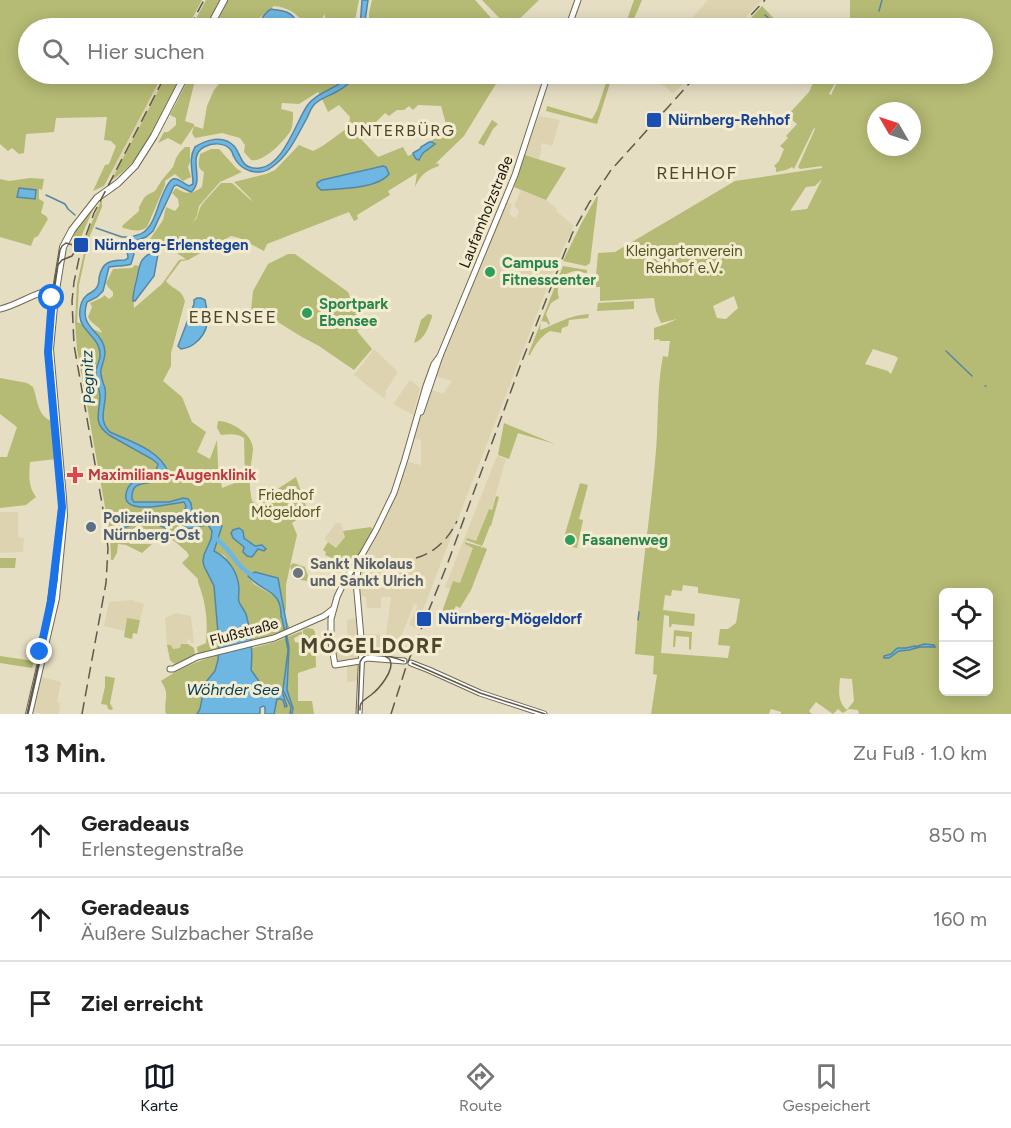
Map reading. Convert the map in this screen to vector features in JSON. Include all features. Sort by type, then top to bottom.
[{"type":"main road","points":[[214,18],[224,0]]},
{"type":"main road","points":[[572,18],[578,0]]},
{"type":"main road","points":[[28,712],[54,598],[64,504],[50,351],[54,292],[63,246],[75,222],[96,196],[135,166],[154,136],[181,84]]},
{"type":"main road","name":"Laufamholzstraße","points":[[361,660],[335,665],[331,619],[333,609],[339,591],[380,523],[394,493],[415,424],[440,356],[515,175],[545,84]]},
{"type":"main road","points":[[0,308],[40,293],[54,292]]},
{"type":"main road","points":[[358,714],[362,635],[357,577],[363,553]]},
{"type":"main road","points":[[349,574],[357,577]]},
{"type":"main road","name":"Flußstraße","points":[[170,669],[218,651],[286,634],[324,616],[333,609]]},
{"type":"main road","points":[[324,616],[331,619]]},
{"type":"main road","points":[[361,660],[370,658],[404,661]]},
{"type":"main road","points":[[411,663],[480,693],[544,714]]},
{"type":"shaded area","points":[[708,0],[762,0],[745,18],[693,18]]},
{"type":"shaded area","points":[[158,84],[162,84],[114,176],[111,174]]},
{"type":"shaded area","points":[[662,84],[683,84],[673,94]]},
{"type":"shaded area","points":[[540,116],[560,120],[552,146],[542,143],[539,159],[525,155]]},
{"type":"shaded area","points":[[521,190],[546,200],[574,226],[559,257],[416,628],[409,625],[418,605],[414,604],[393,657],[390,659],[369,653],[358,658],[358,681],[347,682],[347,666],[338,668],[334,653],[347,650],[347,620],[360,617],[362,634],[386,635],[391,597],[381,597],[381,608],[367,608],[366,597],[359,595],[360,574],[365,555],[387,517],[408,462],[421,465],[421,440],[414,438],[430,389],[443,394],[452,381],[435,376],[507,202],[512,204],[509,213],[516,218],[519,211],[514,206]]},
{"type":"shaded area","points":[[374,349],[398,372],[386,390],[385,399],[354,375]]},
{"type":"shaded area","points":[[410,380],[420,388],[413,415],[393,404]]},
{"type":"shaded area","points":[[497,456],[506,459],[491,510],[488,510],[476,541],[467,538],[465,544],[474,547],[460,583],[453,581],[450,589],[445,587]]},
{"type":"shaded area","points":[[0,512],[18,512],[18,537],[24,538],[23,552],[0,553]]},
{"type":"shaded area","points":[[336,523],[341,523],[345,537],[336,548],[324,539]]},
{"type":"shaded area","points":[[132,600],[144,604],[140,620],[127,618],[125,631],[104,626],[109,602]]},
{"type":"shaded area","points":[[176,613],[191,616],[194,643],[191,643],[190,639],[187,640],[188,643],[181,644],[180,648],[173,649],[171,645],[167,645],[165,618]]},
{"type":"shaded area","points":[[41,677],[61,682],[57,702],[60,703],[59,714],[33,712]]},
{"type":"green space","points":[[0,0],[202,0],[192,18],[18,18],[18,84],[158,84],[104,186],[93,191],[105,165],[109,164],[116,146],[111,141],[104,140],[107,117],[56,118],[54,132],[26,134],[24,153],[19,154],[12,148],[8,151],[0,144]]},
{"type":"green space","points":[[206,0],[221,0],[212,18],[196,18]]},
{"type":"green space","points":[[228,0],[359,0],[355,18],[325,18],[325,14],[321,18],[300,18],[291,11],[274,6],[259,18],[219,18]]},
{"type":"green space","points":[[372,0],[475,0],[491,18],[369,18]]},
{"type":"green space","points":[[482,0],[539,0],[520,18],[499,18]]},
{"type":"green space","points":[[634,0],[642,0],[634,18],[628,18]]},
{"type":"green space","name":"Kleingartenverein Rehhof e.V.","points":[[850,0],[1011,0],[1011,714],[859,714],[858,710],[849,709],[843,713],[838,709],[833,714],[816,702],[809,711],[812,714],[781,714],[771,709],[769,714],[651,714],[657,675],[653,674],[654,656],[635,654],[656,449],[661,369],[663,356],[668,357],[670,341],[654,340],[654,328],[677,319],[661,323],[654,298],[600,301],[600,287],[595,287],[598,253],[615,252],[735,181],[822,168],[822,166],[800,169],[798,167],[814,128],[794,169],[792,167],[776,172],[774,166],[784,149],[780,146],[797,124],[786,117],[809,92],[813,84],[834,84],[829,94],[831,95],[836,84],[993,84],[993,18],[850,18]],"holes":[[[822,179],[807,209],[790,211],[806,187],[815,186]],[[734,296],[738,308],[726,319],[717,318],[713,306]],[[873,349],[898,358],[891,374],[865,364]],[[683,585],[698,587],[698,593],[740,599],[736,623],[728,629],[720,629],[718,645],[730,646],[728,658],[661,653],[664,615],[669,616],[669,627],[672,624],[694,626],[695,614],[663,610],[665,595],[671,596],[672,590],[682,591]],[[840,678],[852,679],[854,701],[847,710],[839,695]]]},
{"type":"green space","points":[[762,6],[773,18],[751,18]]},
{"type":"green space","points":[[162,84],[179,84],[146,146],[124,171],[111,181]]},
{"type":"green space","points":[[186,84],[194,84],[185,121],[194,126],[181,145],[168,138],[158,143],[164,132],[168,132],[176,125],[176,118],[170,115]]},
{"type":"green space","points":[[219,84],[340,84],[320,95],[318,92],[299,104],[282,103],[281,109],[293,112],[291,130],[272,151],[256,160],[251,160],[244,152],[245,145],[240,138],[222,133],[195,138],[192,133],[194,126],[203,129],[207,106]]},
{"type":"green space","name":"Friedhof Mögeldorf","points":[[347,84],[496,84],[464,136],[435,164],[438,163],[439,166],[424,174],[415,187],[417,173],[388,191],[390,195],[357,215],[358,219],[354,221],[349,212],[267,244],[264,251],[231,236],[188,260],[181,261],[166,281],[181,294],[185,301],[171,353],[171,366],[163,381],[182,397],[192,422],[206,432],[197,452],[210,459],[217,440],[222,488],[245,479],[244,438],[230,434],[221,435],[217,428],[218,421],[229,423],[240,429],[249,438],[253,449],[250,469],[252,501],[259,506],[279,488],[296,477],[308,512],[292,523],[297,535],[286,585],[284,615],[290,629],[251,642],[245,612],[238,600],[239,586],[225,556],[208,548],[203,561],[214,586],[219,649],[198,655],[197,647],[206,643],[206,612],[198,579],[182,563],[189,556],[187,552],[165,533],[158,530],[134,528],[128,533],[127,538],[130,544],[152,544],[142,553],[126,545],[118,544],[117,553],[111,560],[110,535],[77,349],[75,322],[77,284],[85,248],[87,248],[79,285],[77,322],[102,333],[88,317],[92,307],[90,303],[104,295],[109,299],[113,296],[113,292],[106,283],[113,269],[139,266],[133,291],[134,308],[162,284],[179,260],[186,259],[158,241],[150,239],[163,220],[166,207],[175,211],[179,206],[178,199],[172,193],[176,188],[189,193],[202,187],[204,172],[199,166],[200,154],[211,149],[219,149],[242,172],[220,182],[199,206],[193,222],[197,217],[201,206],[221,183],[232,183],[253,202],[234,182],[275,170],[299,145],[313,151],[349,127],[350,117],[339,105],[328,112],[322,99]],"holes":[[[418,105],[441,106],[448,131],[429,142],[432,142],[421,159],[416,159],[412,154],[408,156],[403,147],[378,157],[360,138],[385,113],[389,116],[409,106],[413,110]],[[376,167],[360,186],[355,188],[322,180]],[[245,570],[250,574],[255,572],[278,579],[284,614],[279,599],[254,584]]]},
{"type":"green space","points":[[606,84],[610,84],[597,124],[546,111],[547,106],[592,119]]},
{"type":"green space","points":[[492,120],[498,124],[484,146],[478,143]]},
{"type":"green space","points":[[185,147],[190,147],[188,167],[191,177],[183,181],[175,174],[165,181],[147,227],[138,230],[123,228],[122,226],[139,211],[144,198],[155,191]]},
{"type":"green space","points":[[525,155],[566,168],[546,200],[514,187]]},
{"type":"green space","points":[[0,179],[9,181],[44,179],[42,190],[39,189],[39,199],[44,202],[41,213],[48,219],[31,246],[0,237]]},
{"type":"green space","points":[[597,196],[590,263],[586,266],[563,261],[581,224]]},
{"type":"green space","points":[[102,198],[102,207],[86,245],[84,245],[89,229]]},
{"type":"green space","points":[[97,200],[78,244],[75,244],[76,242],[69,239]]},
{"type":"green space","name":"Sportpark Ebensee","points":[[288,254],[295,254],[348,292],[361,327],[357,331],[372,349],[354,370],[268,316],[251,311],[253,291],[268,264]]},
{"type":"green space","points":[[563,266],[587,270],[587,273],[576,271],[563,277],[558,288],[559,298],[551,303],[546,314],[550,324],[541,321]]},
{"type":"green space","points":[[634,301],[634,309],[597,311],[598,303]]},
{"type":"green space","points":[[428,314],[432,317],[427,329],[421,339],[414,343],[421,320]]},
{"type":"green space","points":[[589,314],[588,318],[569,320],[568,326],[562,328],[561,333],[550,331],[546,333],[528,355],[541,322],[540,330],[569,318]]},
{"type":"green space","points":[[0,378],[27,383],[33,387],[43,415],[52,421],[56,459],[30,462],[30,485],[36,497],[26,505],[0,508],[0,457],[7,457],[17,427],[0,414]]},
{"type":"green space","points":[[504,423],[555,444],[518,433],[509,459],[498,455]]},
{"type":"green space","points":[[580,483],[588,485],[579,519],[583,520],[577,548],[565,542],[568,535],[565,534]]},
{"type":"green space","points":[[496,496],[499,497],[491,526],[482,546],[466,540],[467,538],[476,541],[489,509],[492,510]]},
{"type":"green space","points":[[371,527],[373,529],[348,573],[338,568],[339,561],[325,555],[326,552],[323,550],[328,542],[336,548],[345,537],[343,531]]},
{"type":"green space","points":[[465,542],[482,547],[481,549],[483,547],[487,549],[471,590],[460,608],[456,606],[451,615],[449,614],[439,625],[453,581],[460,583],[473,548]]},
{"type":"green space","points":[[0,558],[16,558],[15,568],[0,568]]},
{"type":"green space","points":[[293,563],[305,567],[307,581],[294,579],[290,566]]},
{"type":"green space","points":[[127,618],[140,620],[137,634],[133,633],[132,639],[124,637]]},
{"type":"green space","points":[[307,628],[315,632],[316,667],[298,673],[298,701],[312,701],[314,714],[274,714],[277,699],[285,699],[267,691],[251,670],[252,648],[302,631],[302,634],[294,638],[295,642],[306,646],[303,630]]},
{"type":"green space","points":[[674,630],[692,632],[691,650],[689,649],[689,637],[676,636],[675,647],[673,647]]},
{"type":"green space","points":[[181,644],[188,644],[194,648],[195,655],[176,664],[173,663],[170,660],[167,645],[171,645],[173,649],[180,648]]},
{"type":"green space","points":[[219,655],[215,671],[205,683],[197,714],[166,714],[166,694],[161,681],[189,665]]},
{"type":"green space","points":[[0,656],[34,661],[32,668],[0,663]]},
{"type":"green space","points":[[105,676],[115,678],[110,703],[113,709],[111,710],[107,705],[101,704]]},
{"type":"water","points":[[362,0],[368,0],[365,18],[361,18]]},
{"type":"water","points":[[271,9],[287,12],[294,18],[262,18]]},
{"type":"water","name":"Wöhrder See","points":[[338,84],[347,84],[315,104],[288,151],[266,171],[256,172],[245,169],[236,161],[231,150],[224,145],[210,145],[199,151],[196,157],[195,187],[191,192],[177,185],[174,186],[153,231],[146,237],[132,242],[134,254],[131,264],[109,267],[103,291],[87,302],[85,311],[88,324],[104,345],[105,357],[101,372],[106,394],[103,417],[106,427],[110,432],[151,452],[164,464],[168,472],[156,481],[136,486],[132,499],[134,502],[169,502],[188,499],[192,510],[188,522],[190,524],[210,520],[222,526],[214,551],[228,562],[237,576],[239,602],[246,614],[250,635],[251,670],[267,689],[282,691],[287,706],[285,707],[283,700],[277,699],[274,714],[265,714],[263,706],[260,708],[260,714],[197,714],[205,683],[215,671],[218,660],[219,645],[214,586],[203,561],[212,531],[208,525],[190,528],[183,526],[181,523],[186,506],[184,502],[140,507],[127,501],[126,494],[132,483],[153,472],[158,464],[109,435],[99,423],[100,394],[96,370],[100,350],[81,322],[81,305],[84,298],[99,284],[100,273],[105,265],[111,261],[128,258],[127,240],[148,228],[170,182],[175,179],[189,186],[193,184],[191,161],[195,147],[209,140],[225,140],[234,146],[242,161],[249,167],[260,168],[268,165],[282,152],[307,106],[322,93]]},
{"type":"water","points":[[429,142],[435,144],[423,153],[419,160],[416,159],[413,153]]},
{"type":"water","points":[[383,166],[389,174],[376,183],[321,190],[317,186],[317,183],[322,180]]},
{"type":"water","points":[[19,188],[36,190],[35,199],[17,197]]},
{"type":"water","points":[[157,252],[154,276],[133,301],[141,262],[146,256]]},
{"type":"water","name":"EBENSEE","points":[[197,298],[205,300],[206,330],[194,344],[181,349],[178,346],[194,300]]},
{"type":"water","points":[[139,517],[163,519],[171,528],[169,531],[161,526],[147,523],[123,529],[119,527],[119,524],[126,520]]},
{"type":"water","points":[[239,528],[243,531],[244,538],[255,546],[262,545],[266,549],[264,551],[258,549],[252,557],[247,556],[243,552],[244,547],[233,538],[231,533]]},
{"type":"water","points":[[136,531],[159,533],[158,536],[134,541],[130,538],[131,533]]},
{"type":"water","points":[[255,572],[278,578],[287,626],[289,648],[287,690],[293,708],[292,714],[290,714],[291,707],[283,690],[288,650],[280,608],[275,596],[248,576]]},
{"type":"water","points":[[924,644],[935,647],[899,651],[889,658],[884,658],[898,648]]},
{"type":"waterway","points":[[879,11],[882,0]]},
{"type":"waterway","points":[[765,15],[768,18]]},
{"type":"waterway","points":[[46,195],[65,204],[75,215]]},
{"type":"waterway","points":[[96,228],[122,237],[129,237]]},
{"type":"waterway","points":[[946,351],[972,376]]},
{"type":"waterway","points":[[215,538],[253,576]]},
{"type":"waterway","points":[[638,620],[639,612]]},
{"type":"tram line","points":[[27,714],[56,581],[62,505],[49,339],[54,285],[60,250],[66,243],[73,245],[75,251],[72,256],[62,260],[58,265],[50,346],[63,505],[57,580],[28,714]]},
{"type":"tram line","points":[[358,714],[360,662],[363,657],[380,654],[404,661]]},
{"type":"tram line","points":[[360,710],[362,702],[378,688],[388,674],[390,660],[382,655]]},
{"type":"tram line","points":[[412,663],[480,693],[545,714]]},
{"type":"railway","points":[[194,18],[204,0]]},
{"type":"railway","points":[[748,18],[765,0]]},
{"type":"railway","points":[[82,714],[106,583],[108,548],[74,345],[72,301],[74,282],[81,249],[94,213],[161,84]]},
{"type":"railway","points":[[391,714],[406,667],[572,234],[611,170],[689,84]]},
{"type":"railway","points":[[416,558],[441,544],[457,521]]},
{"type":"place","name":"Nürnberg-Rehhof","points":[[654,120]]},
{"type":"place","name":"Nürnberg-Erlenstegen","points":[[81,245]]},
{"type":"place","name":"Campus Fitnesscenter","points":[[490,272]]},
{"type":"place","name":"Sportpark Ebensee","points":[[307,313]]},
{"type":"place","name":"Maximilians-Augenklinik","points":[[75,475]]},
{"type":"place","name":"Polizeiinspektion Nürnberg-Ost","points":[[91,527]]},
{"type":"place","name":"Fasanenweg","points":[[570,540]]},
{"type":"place","name":"Sankt Nikolaus und Sankt Ulrich","points":[[298,573]]},
{"type":"place","name":"Nürnberg-Mögeldorf","points":[[424,619]]},
{"type":"district","name":"UNTERBÜRG","points":[[401,130]]},
{"type":"district","name":"REHHOF","points":[[697,173]]},
{"type":"district","name":"EBENSEE","points":[[233,317]]},
{"type":"district","name":"MÖGELDORF","points":[[372,645]]},
{"type":"route","points":[[40,652],[51,601],[62,507],[48,352],[52,298]]},
{"type":"water label","name":"Pegnitz","points":[[88,377]]}]
